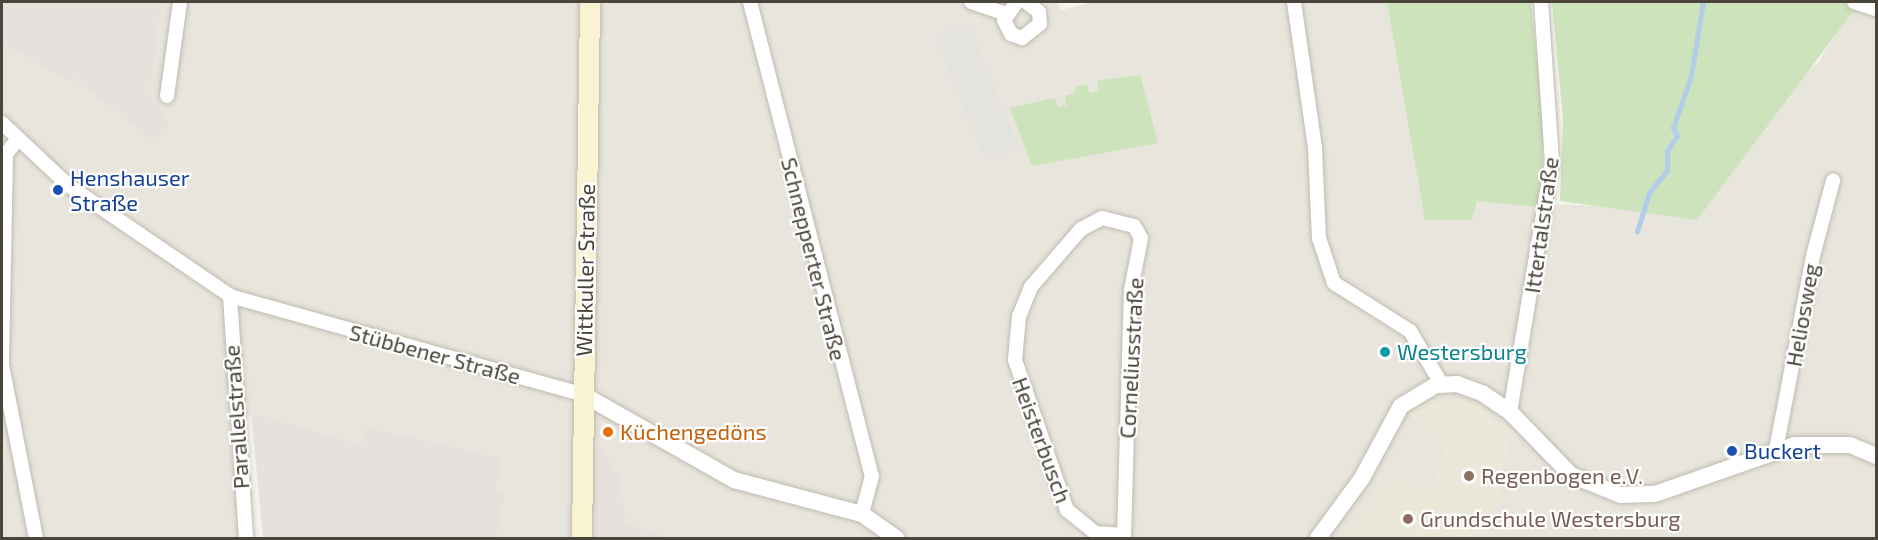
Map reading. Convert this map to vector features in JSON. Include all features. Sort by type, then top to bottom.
[{"type":"main road","name":"Wittkuller Straße","points":[[582,538],[582,394],[590,2]]},
{"type":"street","points":[[167,96],[180,2]]},
{"type":"street","name":"Schnepperter Straße","points":[[750,2],[872,476],[862,514]]},
{"type":"street","points":[[971,2],[1005,14]]},
{"type":"street","points":[[1005,14],[1017,2]]},
{"type":"street","points":[[1005,14],[1011,34],[1033,35],[1041,18],[1026,2]]},
{"type":"street","points":[[1294,2],[1315,148],[1318,238],[1334,283],[1410,331],[1442,385]]},
{"type":"street","name":"Ittertalstraße","points":[[1510,412],[1552,162],[1541,2]]},
{"type":"street","points":[[1854,2],[1876,9]]},
{"type":"street","name":"Stübbener Straße","points":[[2,123],[69,186],[230,296],[582,394],[734,480],[862,514],[896,538]]},
{"type":"street","points":[[18,139],[6,154],[2,365],[36,538]]},
{"type":"street","name":"Heliosweg","points":[[1776,450],[1817,236],[1833,181]]},
{"type":"street","name":"Corneliusstraße","points":[[1090,221],[1113,218],[1134,226],[1141,238],[1131,290],[1124,537]]},
{"type":"street","name":"Heisterbusch","points":[[1090,221],[1031,287],[1019,316],[1015,360],[1067,510],[1095,533],[1124,537]]},
{"type":"street","name":"Parallelstraße","points":[[230,296],[246,538]]},
{"type":"street","points":[[1318,538],[1362,478],[1401,406],[1423,389],[1442,385],[1473,388],[1510,412],[1571,475],[1621,495],[1655,494],[1776,450],[1832,443],[1876,456]]},
{"type":"shaded area","points":[[2,2],[1058,2],[1061,10],[1093,2],[1387,2],[1404,94],[1472,220],[1477,201],[1626,207],[1818,63],[1850,10],[1860,2],[1876,2],[1876,538],[673,538],[627,523],[620,477],[598,442],[595,538],[497,538],[505,493],[496,492],[499,458],[368,426],[362,446],[228,410],[239,538],[2,538]]},
{"type":"shaded area","points":[[2,2],[161,2],[150,91],[170,123],[153,140],[75,80],[76,74],[69,81],[2,43]]},
{"type":"shaded area","points":[[968,22],[1019,147],[985,161],[935,35]]},
{"type":"shaded area","name":"Regenbogen e.V.","points":[[1458,399],[1474,404],[1511,432],[1493,521],[1481,538],[1347,538],[1396,476],[1427,498],[1448,444],[1410,415],[1429,403]]},
{"type":"shaded area","points":[[251,413],[361,445],[367,426],[500,458],[496,492],[505,493],[497,538],[263,538]]},
{"type":"shaded area","points":[[597,440],[620,477],[627,523],[673,538],[595,538]]},
{"type":"green space","points":[[1387,2],[1531,2],[1544,123],[1540,207],[1477,201],[1472,220],[1425,220]]},
{"type":"green space","points":[[1552,2],[1860,2],[1697,220],[1560,201],[1563,119]]},
{"type":"green space","points":[[1140,75],[1158,143],[1032,166],[1010,108],[1055,98],[1058,107],[1067,105],[1065,96],[1076,92],[1075,87],[1087,84],[1090,93],[1099,90],[1097,81]]},
{"type":"waterway","points":[[1637,232],[1649,193],[1667,171],[1667,151],[1677,136],[1673,128],[1691,76],[1703,2]]},
{"type":"place","name":"Henshauser Straße","points":[[58,190]]},
{"type":"place","name":"Westersburg","points":[[1385,352]]},
{"type":"place","name":"Küchengedöns","points":[[608,432]]},
{"type":"place","name":"Buckert","points":[[1732,451]]},
{"type":"place","name":"Regenbogen e.V.","points":[[1469,476]]},
{"type":"place","name":"Grundschule Westersburg","points":[[1408,519]]}]
